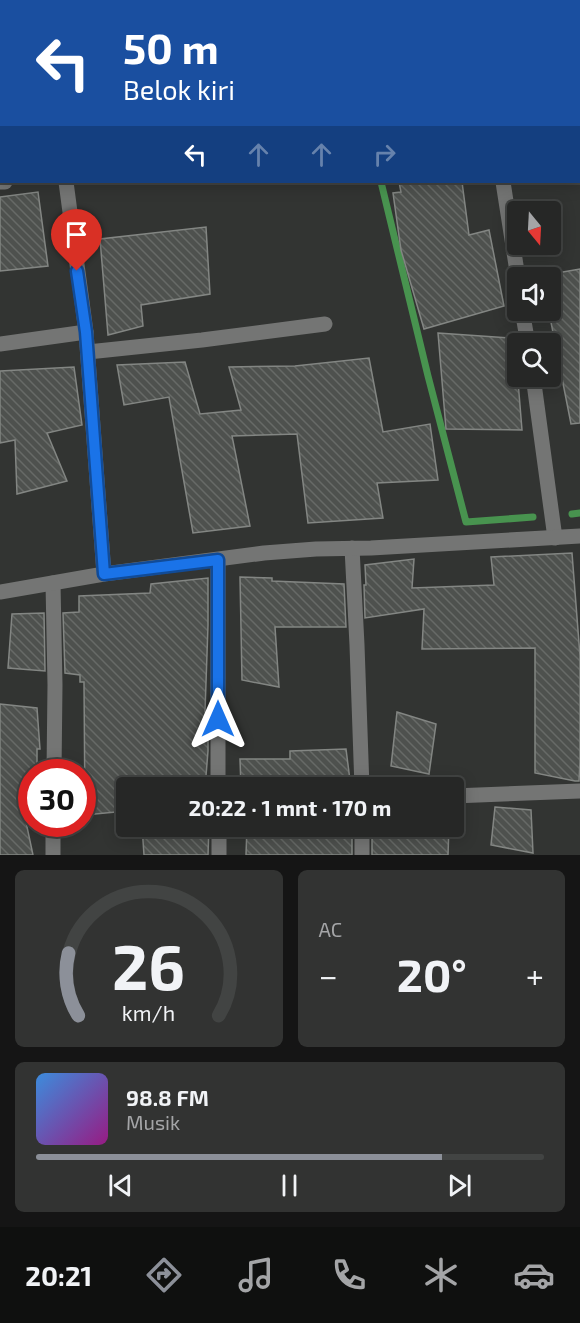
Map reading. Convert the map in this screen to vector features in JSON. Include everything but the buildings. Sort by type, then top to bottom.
[{"type":"street","points":[[66,183],[88,352],[104,574]]},
{"type":"street","points":[[503,183],[516,267]]},
{"type":"street","points":[[88,352],[325,324]]},
{"type":"street","points":[[0,344],[86,332]]},
{"type":"street","points":[[534,387],[555,538]]},
{"type":"street","points":[[0,592],[104,574],[264,553],[580,536]]},
{"type":"street","points":[[352,548],[362,777]]},
{"type":"street","points":[[218,560],[218,777]]},
{"type":"street","points":[[53,584],[54,759]]},
{"type":"street","points":[[464,796],[580,791]]},
{"type":"street","points":[[53,837],[53,855]]},
{"type":"street","points":[[219,837],[219,855]]},
{"type":"street","points":[[362,837],[362,855]]},
{"type":"waterway","points":[[381,183],[466,522],[533,517]]},
{"type":"waterway","points":[[572,514],[580,513]]},
{"type":"route","points":[[77,271],[86,332],[104,574],[218,560],[218,719]]}]
